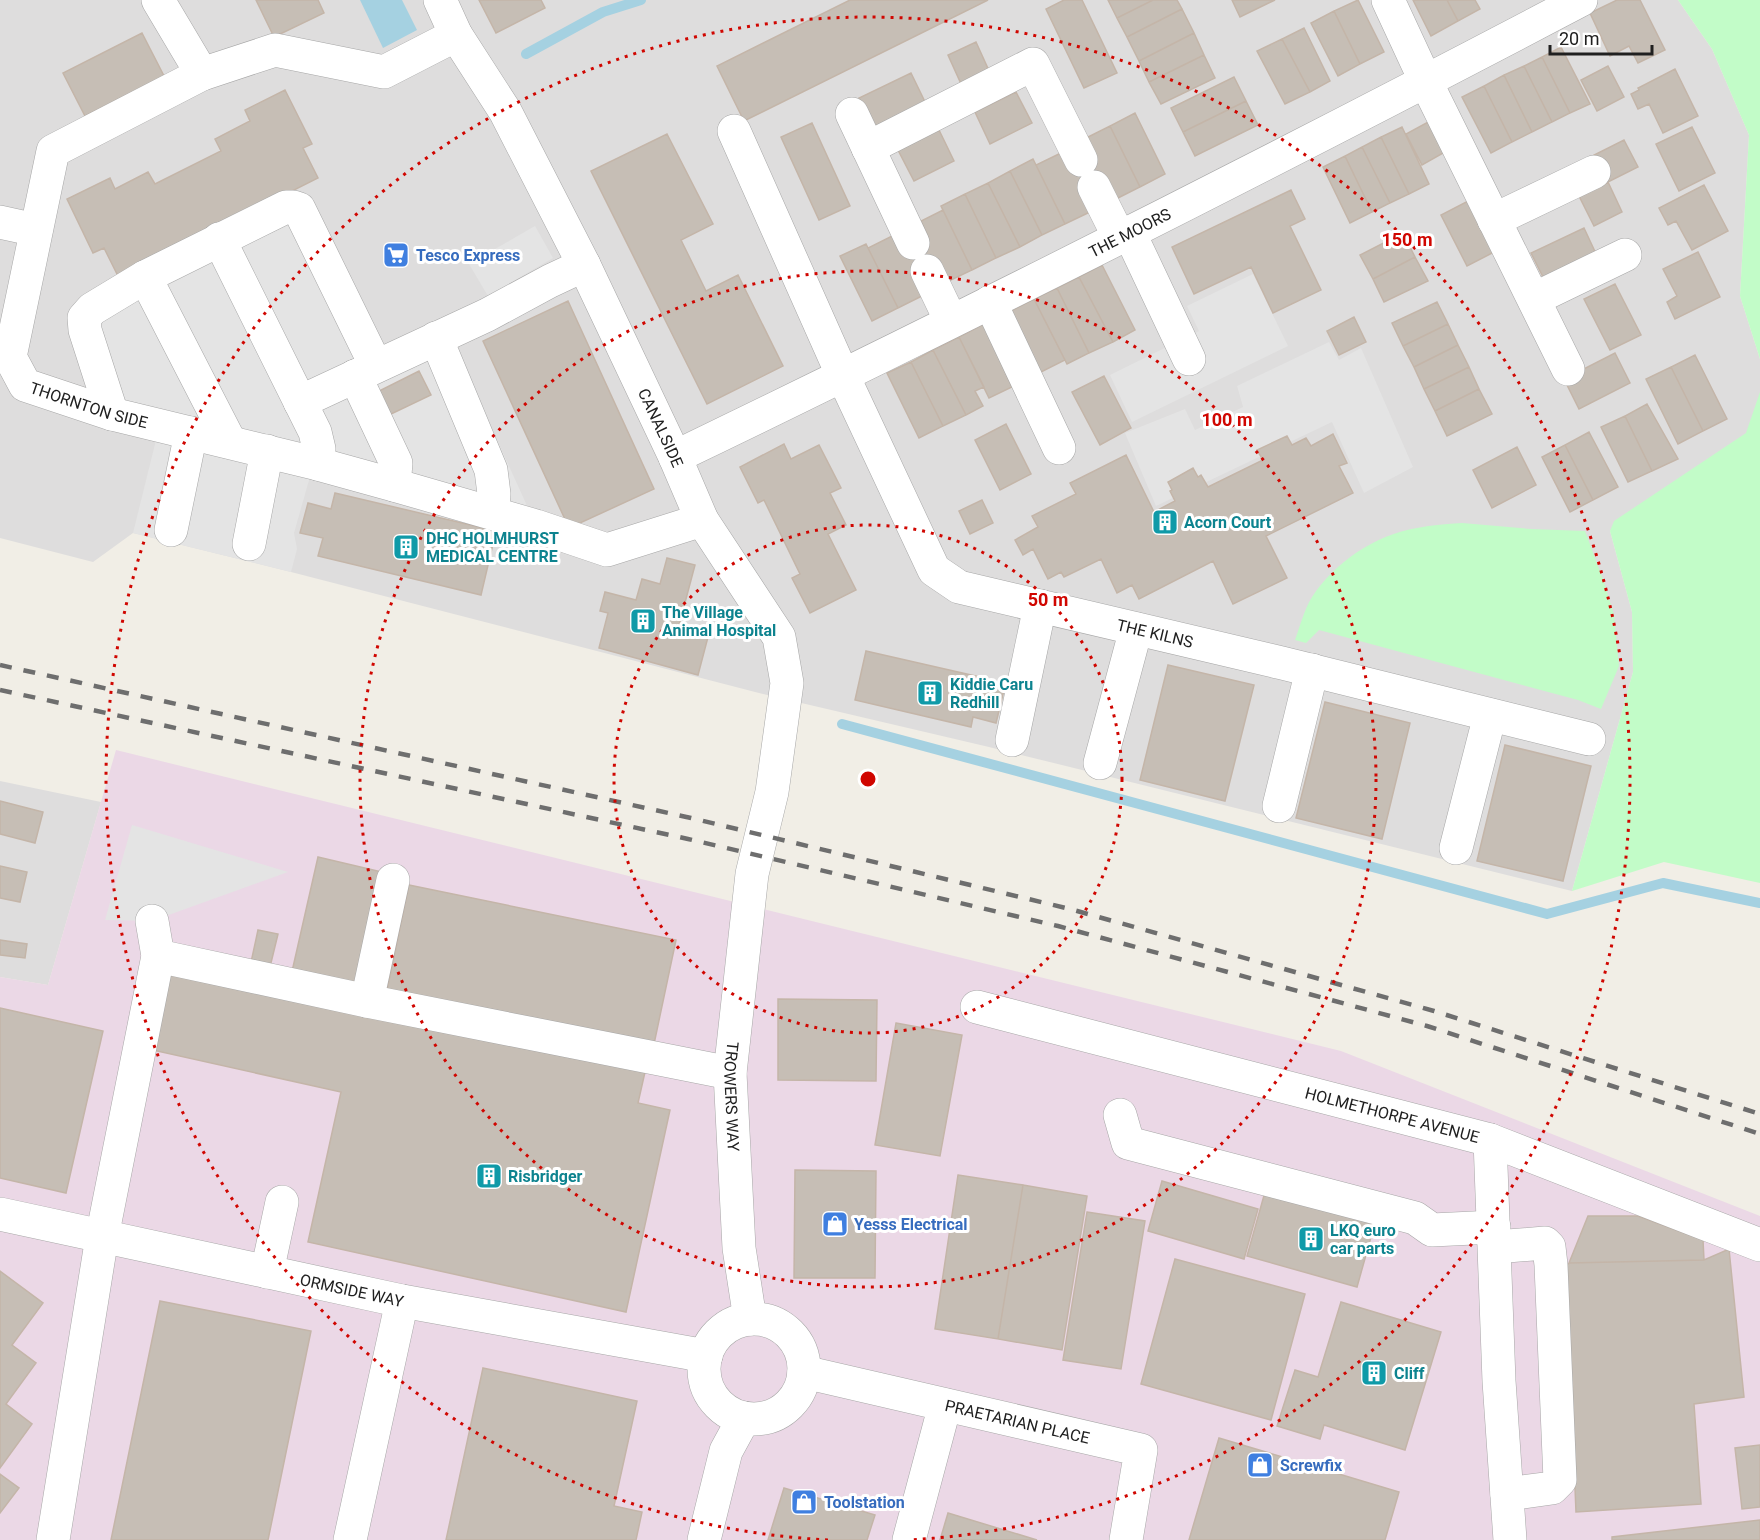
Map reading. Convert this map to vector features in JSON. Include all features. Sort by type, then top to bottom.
[{"type":"street","points":[[158,0],[202,74]]},
{"type":"street","name":"CANALSIDE","points":[[440,0],[456,35],[505,111],[584,266],[675,457],[702,520],[779,637],[787,683],[772,792],[752,874]]},
{"type":"street","points":[[1389,0],[1425,82],[1568,369]]},
{"type":"street","name":"THE MOORS","points":[[675,457],[990,302],[1425,82],[1581,0]]},
{"type":"street","name":"THORNTON SIDE","points":[[456,35],[384,72],[275,50],[202,74],[53,151],[5,359],[25,385],[112,414],[318,464],[493,513],[607,550],[702,520]]},
{"type":"street","points":[[868,148],[1033,64],[1087,173],[1124,234],[1189,359]]},
{"type":"street","points":[[852,114],[951,321]]},
{"type":"street","name":"THE KILNS","points":[[734,131],[843,376],[934,570],[959,587],[1312,670],[1589,739]]},
{"type":"street","points":[[1494,220],[1594,172]]},
{"type":"street","points":[[112,414],[85,330],[84,318],[92,309],[145,277],[286,207],[293,207],[299,209],[365,371],[396,463],[394,485]]},
{"type":"street","points":[[0,222],[36,230]]},
{"type":"street","points":[[219,239],[315,432],[319,449],[318,464]]},
{"type":"street","points":[[1534,299],[1625,255]]},
{"type":"street","points":[[300,402],[488,315],[550,281],[584,266]]},
{"type":"street","points":[[145,277],[230,442]]},
{"type":"street","points":[[990,302],[1059,448]]},
{"type":"street","points":[[436,338],[491,470],[494,494],[493,513]]},
{"type":"street","points":[[171,530],[191,433]]},
{"type":"street","points":[[249,544],[267,451]]},
{"type":"street","points":[[1012,740],[1040,606]]},
{"type":"street","points":[[1100,763],[1136,629]]},
{"type":"street","points":[[1279,806],[1312,670]]},
{"type":"street","points":[[1456,848],[1490,714]]},
{"type":"street","name":"TROWERS WAY","points":[[750,1319],[739,1248],[730,1073],[752,874]]},
{"type":"street","points":[[367,1001],[393,880]]},
{"type":"street","points":[[52,1540],[102,1237],[158,956],[152,921]]},
{"type":"street","points":[[158,956],[367,1001],[730,1073]]},
{"type":"street","name":"HOLMETHORPE AVENUE","points":[[977,1007],[1490,1140],[1499,1381],[1510,1540]]},
{"type":"street","points":[[1120,1115],[1128,1143],[1415,1218],[1432,1230],[1545,1243],[1549,1247],[1551,1265],[1560,1480],[1552,1488],[1507,1494]]},
{"type":"street","points":[[1490,1140],[1760,1245]]},
{"type":"street","points":[[267,1272],[282,1202]]},
{"type":"street","name":"ORMSIDE WAY","points":[[0,1214],[402,1301],[706,1356]]},
{"type":"street","points":[[350,1540],[402,1301]]},
{"type":"street","points":[[750,1319],[767,1321],[783,1328],[795,1340],[802,1355],[804,1372],[800,1389],[785,1408],[773,1415],[758,1419],[744,1418],[729,1412],[716,1401],[708,1388],[705,1372],[706,1356],[710,1344],[718,1334],[733,1324],[750,1319]]},
{"type":"street","name":"PRAETARIAN PLACE","points":[[804,1372],[1141,1450],[1126,1540]]},
{"type":"street","points":[[909,1540],[945,1405]]},
{"type":"street","points":[[704,1540],[726,1451],[744,1418]]},
{"type":"shaded area","points":[[0,0],[1678,0],[1712,49],[1749,135],[1740,296],[1760,359],[1760,395],[1750,431],[1619,521],[1610,531],[1632,612],[1633,672],[1572,891],[989,747],[759,693],[133,533],[93,562],[0,538]]},
{"type":"shaded area","points":[[285,197],[378,372],[452,341],[534,521],[114,407],[78,307]]},
{"type":"shaded area","points":[[535,226],[553,258],[488,296],[469,264]]},
{"type":"shaded area","points":[[1253,274],[1288,346],[1132,422],[1110,375],[1199,331],[1187,306]]},
{"type":"shaded area","points":[[1329,342],[1339,360],[1361,348],[1413,467],[1364,493],[1332,422],[1156,506],[1125,433],[1185,409],[1195,430],[1243,407],[1237,386]]},
{"type":"shaded area","points":[[158,432],[313,466],[294,533],[297,549],[291,572],[133,533]]},
{"type":"shaded area","points":[[116,750],[1341,1051],[1760,1216],[1760,1540],[0,1540],[0,977],[48,985]]},
{"type":"shaded area","points":[[0,781],[101,802],[48,985],[0,977]]},
{"type":"shaded area","points":[[132,825],[288,872],[152,921],[105,920]]},
{"type":"green space","points":[[1678,0],[1760,0],[1760,359],[1740,296],[1749,135],[1712,49]]},
{"type":"green space","points":[[1760,392],[1760,883],[1664,862],[1572,891],[1633,672],[1632,612],[1610,531],[1614,521],[1746,433]]},
{"type":"green space","points":[[1462,523],[1585,531],[1614,615],[1619,666],[1601,709],[1578,700],[1319,630],[1306,643],[1295,640],[1304,613],[1321,584],[1357,552],[1401,532],[1428,526]]},
{"type":"water","points":[[360,0],[402,0],[417,30],[383,48]]},
{"type":"building","points":[[256,0],[318,0],[324,13],[274,37]]},
{"type":"building","points":[[479,0],[541,0],[545,8],[496,33]]},
{"type":"building","points":[[850,0],[988,0],[744,121],[717,66]]},
{"type":"building","points":[[1064,0],[1082,0],[1117,73],[1084,88],[1046,9]]},
{"type":"building","points":[[1108,0],[1153,0],[1117,18]]},
{"type":"building","points":[[1153,0],[1177,0],[1182,9],[1127,37],[1117,18]]},
{"type":"building","points":[[1232,0],[1275,0],[1240,17]]},
{"type":"building","points":[[1358,0],[1384,52],[1360,64],[1334,11]]},
{"type":"building","points":[[1413,0],[1447,0],[1458,21],[1431,36]]},
{"type":"building","points":[[1447,0],[1475,0],[1480,9],[1458,21]]},
{"type":"building","points":[[1617,0],[1640,0],[1665,50],[1638,63],[1629,46],[1610,56],[1590,13]]},
{"type":"building","points":[[1182,9],[1194,33],[1139,61],[1127,37]]},
{"type":"building","points":[[1334,11],[1360,64],[1338,76],[1311,23]]},
{"type":"building","points":[[1304,28],[1330,81],[1310,92],[1282,39]]},
{"type":"building","points":[[142,33],[164,76],[85,116],[63,73]]},
{"type":"building","points":[[1194,33],[1204,55],[1149,82],[1139,61]]},
{"type":"building","points":[[1282,39],[1310,92],[1285,104],[1257,51]]},
{"type":"building","points":[[976,42],[990,73],[962,86],[948,55]]},
{"type":"building","points":[[1561,47],[1590,104],[1570,113],[1542,57]]},
{"type":"building","points":[[1204,55],[1215,78],[1161,104],[1149,82]]},
{"type":"building","points":[[1542,57],[1570,113],[1552,122],[1524,66]]},
{"type":"building","points":[[1524,66],[1552,122],[1532,132],[1504,75]]},
{"type":"building","points":[[1608,66],[1624,97],[1597,111],[1581,80]]},
{"type":"building","points":[[1675,69],[1698,116],[1663,133],[1649,104],[1638,109],[1631,94]]},
{"type":"building","points":[[911,73],[926,104],[874,129],[859,98]]},
{"type":"building","points":[[1504,75],[1532,132],[1512,142],[1484,86]]},
{"type":"building","points":[[1234,77],[1246,101],[1183,132],[1171,108]]},
{"type":"building","points":[[1484,86],[1512,142],[1491,153],[1462,97]]},
{"type":"building","points":[[285,90],[312,144],[303,148],[318,178],[119,278],[104,248],[93,253],[67,199],[110,178],[115,189],[148,172],[155,184],[221,151],[215,139],[250,121],[245,110]]},
{"type":"building","points":[[1016,92],[1032,123],[990,144],[975,112]]},
{"type":"building","points":[[1246,101],[1258,125],[1195,156],[1183,132]]},
{"type":"building","points":[[1135,113],[1165,174],[1140,187],[1110,126]]},
{"type":"building","points":[[1430,121],[1445,152],[1422,165],[1406,134]]},
{"type":"building","points":[[812,123],[850,206],[819,220],[781,137]]},
{"type":"building","points":[[1110,126],[1140,187],[1116,199],[1083,161],[1088,137]]},
{"type":"building","points":[[1402,127],[1429,184],[1409,194],[1381,137]]},
{"type":"building","points":[[1692,127],[1715,173],[1679,191],[1656,144]]},
{"type":"building","points":[[939,130],[954,161],[914,181],[898,150]]},
{"type":"building","points":[[667,134],[713,224],[681,240],[706,291],[738,275],[783,366],[707,404],[591,171]]},
{"type":"building","points":[[1381,137],[1409,194],[1390,203],[1362,147]]},
{"type":"building","points":[[1624,140],[1638,167],[1608,182],[1594,155]]},
{"type":"building","points":[[1362,147],[1390,203],[1372,212],[1345,156]]},
{"type":"building","points":[[1061,153],[1094,185],[1090,212],[1065,224],[1036,165]]},
{"type":"building","points":[[1345,156],[1372,212],[1350,223],[1323,167]]},
{"type":"building","points":[[1033,159],[1065,224],[1042,235],[1010,171]]},
{"type":"building","points":[[1010,171],[1042,235],[1020,247],[988,183]]},
{"type":"building","points":[[1608,182],[1622,212],[1594,226],[1579,196]]},
{"type":"building","points":[[988,183],[1020,247],[996,258],[965,194]]},
{"type":"building","points":[[1704,185],[1728,231],[1692,250],[1676,221],[1668,225],[1659,208]]},
{"type":"building","points":[[1291,190],[1305,219],[1290,226],[1321,290],[1273,313],[1251,267],[1194,294],[1172,247]]},
{"type":"building","points":[[965,194],[996,258],[972,270],[941,206]]},
{"type":"building","points":[[1472,199],[1498,250],[1467,266],[1441,215]]},
{"type":"building","points":[[943,210],[972,270],[949,281],[927,269],[915,243],[928,237],[921,221]]},
{"type":"building","points":[[1584,228],[1598,258],[1546,283],[1531,253]]},
{"type":"building","points":[[1403,233],[1415,257],[1373,279],[1360,255]]},
{"type":"building","points":[[892,236],[915,243],[927,269],[924,295],[898,308],[868,248]]},
{"type":"building","points":[[866,244],[898,308],[872,321],[840,256]]},
{"type":"building","points":[[1698,252],[1720,297],[1675,319],[1667,302],[1677,296],[1663,269]]},
{"type":"building","points":[[1415,257],[1428,281],[1384,302],[1373,279]]},
{"type":"building","points":[[1102,265],[1135,330],[1113,342],[1079,277]]},
{"type":"building","points":[[1079,277],[1113,342],[1089,353],[1057,288]]},
{"type":"building","points":[[1615,284],[1641,335],[1610,350],[1584,299]]},
{"type":"building","points":[[1057,288],[1089,353],[1067,364],[1034,299]]},
{"type":"building","points":[[1034,299],[1065,360],[1041,372],[1009,312]]},
{"type":"building","points":[[568,301],[654,489],[569,528],[483,341]]},
{"type":"building","points":[[1437,302],[1448,324],[1403,346],[1392,323]]},
{"type":"building","points":[[1354,317],[1366,342],[1339,355],[1327,331]]},
{"type":"building","points":[[984,324],[1012,387],[989,398],[959,337]]},
{"type":"building","points":[[1448,324],[1458,345],[1414,367],[1403,346]]},
{"type":"building","points":[[959,337],[984,387],[975,391],[983,406],[966,415],[933,350]]},
{"type":"building","points":[[1458,345],[1469,367],[1424,389],[1414,367]]},
{"type":"building","points":[[933,350],[966,415],[943,426],[911,362]]},
{"type":"building","points":[[1615,353],[1630,383],[1579,409],[1564,379]]},
{"type":"building","points":[[1695,355],[1727,419],[1703,431],[1671,367]]},
{"type":"building","points":[[911,362],[943,426],[919,438],[887,373]]},
{"type":"building","points":[[1469,367],[1479,389],[1435,411],[1424,389]]},
{"type":"building","points":[[1671,367],[1703,431],[1678,444],[1646,379]]},
{"type":"building","points":[[419,371],[431,395],[389,415],[377,392]]},
{"type":"building","points":[[1104,376],[1131,428],[1100,445],[1072,392]]},
{"type":"building","points":[[1479,389],[1492,414],[1447,436],[1435,411]]},
{"type":"building","points":[[1647,404],[1678,459],[1652,471],[1625,416]]},
{"type":"building","points":[[1625,416],[1652,471],[1628,482],[1601,427]]},
{"type":"building","points":[[1006,424],[1031,474],[1000,490],[975,440]]},
{"type":"building","points":[[1589,432],[1618,487],[1593,500],[1565,445]]},
{"type":"building","name":"Acorn Court","points":[[1333,434],[1347,463],[1339,466],[1353,493],[1266,536],[1287,578],[1233,604],[1213,561],[1139,599],[1132,585],[1117,593],[1101,559],[1064,577],[1061,572],[1048,579],[1033,549],[1023,555],[1015,540],[1038,527],[1032,516],[1076,494],[1070,483],[1126,455],[1154,512],[1175,501],[1168,482],[1193,468],[1198,477],[1201,475],[1208,487],[1263,460],[1257,450],[1287,436],[1292,445],[1306,438],[1311,446]]},
{"type":"building","points":[[784,444],[791,459],[819,445],[841,488],[830,493],[846,525],[828,534],[856,590],[810,613],[792,578],[800,574],[764,500],[758,503],[740,467]]},
{"type":"building","points":[[1565,445],[1593,500],[1570,512],[1542,457]]},
{"type":"building","points":[[1517,447],[1536,485],[1492,508],[1473,470]]},
{"type":"building","name":"DHC HOLMHURST MEDICAL CENTRE","points":[[335,493],[496,531],[481,595],[318,556],[323,538],[300,533],[308,503],[331,509]]},
{"type":"building","points":[[982,500],[993,523],[970,534],[959,511]]},
{"type":"building","name":"The Village Animal Hospital","points":[[667,558],[695,565],[678,629],[708,637],[698,675],[599,648],[608,613],[600,611],[605,592],[636,600],[642,579],[660,584]]},
{"type":"building","name":"Kiddie Caru Redhill","points":[[866,651],[980,677],[978,680],[1005,686],[996,723],[973,717],[971,727],[855,700]]},
{"type":"building","points":[[1168,665],[1254,685],[1225,801],[1140,780]]},
{"type":"building","points":[[1325,702],[1410,723],[1382,839],[1296,818]]},
{"type":"building","points":[[1505,745],[1591,766],[1563,881],[1477,861]]},
{"type":"building","points":[[0,801],[43,812],[35,843],[0,834]]},
{"type":"building","points":[[318,857],[382,872],[355,991],[291,976]]},
{"type":"building","points":[[0,866],[27,872],[20,902],[0,898]]},
{"type":"building","points":[[409,885],[676,940],[654,1044],[387,990]]},
{"type":"building","points":[[258,930],[278,934],[269,971],[250,967]]},
{"type":"building","points":[[0,940],[27,944],[25,958],[0,955]]},
{"type":"building","name":"Risbridger","points":[[166,966],[645,1072],[638,1103],[670,1110],[626,1312],[308,1242],[341,1092],[148,1049]]},
{"type":"building","points":[[778,999],[877,1000],[876,1081],[778,1080]]},
{"type":"building","points":[[0,1008],[103,1031],[66,1193],[0,1178]]},
{"type":"building","points":[[896,1023],[962,1035],[940,1156],[875,1145]]},
{"type":"building","name":"Yesss Electrical","points":[[795,1170],[876,1171],[875,1278],[794,1278]]},
{"type":"building","points":[[958,1175],[1023,1185],[998,1339],[935,1329]]},
{"type":"building","points":[[1162,1181],[1258,1209],[1244,1259],[1148,1231]]},
{"type":"building","points":[[1023,1185],[1087,1196],[1062,1350],[998,1339]]},
{"type":"building","name":"LKQ euro car parts","points":[[1265,1192],[1375,1223],[1357,1287],[1247,1256]]},
{"type":"building","points":[[1087,1212],[1145,1221],[1121,1369],[1063,1360]]},
{"type":"building","points":[[1588,1216],[1638,1216],[1703,1240],[1704,1260],[1569,1263]]},
{"type":"building","points":[[1729,1249],[1744,1397],[1694,1404],[1701,1504],[1576,1512],[1566,1266],[1569,1263],[1704,1260]]},
{"type":"building","points":[[1175,1259],[1305,1294],[1271,1420],[1141,1384]]},
{"type":"building","points":[[0,1271],[43,1303],[12,1345],[36,1363],[6,1404],[32,1424],[0,1468]]},
{"type":"building","points":[[160,1301],[311,1331],[268,1540],[111,1540]]},
{"type":"building","name":"Cliff","points":[[1341,1302],[1441,1332],[1405,1450],[1324,1425],[1320,1439],[1277,1426],[1295,1370],[1318,1377]]},
{"type":"building","points":[[483,1368],[637,1401],[614,1506],[642,1512],[636,1540],[446,1540]]},
{"type":"building","name":"Screwfix","points":[[1219,1438],[1399,1492],[1385,1540],[1189,1540]]},
{"type":"building","points":[[1760,1445],[1760,1507],[1742,1509],[1735,1448]]},
{"type":"building","points":[[0,1474],[19,1488],[0,1513]]},
{"type":"building","name":"Toolstation","points":[[784,1488],[875,1515],[867,1540],[768,1540]]},
{"type":"building","points":[[948,1513],[1037,1540],[940,1540]]},
{"type":"building","points":[[1760,1520],[1760,1540],[1612,1540],[1612,1537]]},
{"type":"waterway","points":[[526,54],[603,12],[641,0]]},
{"type":"waterway","points":[[842,724],[1547,914],[1663,883],[1760,903]]},
{"type":"railway","points":[[0,665],[691,818],[1070,909],[1434,1011],[1760,1114]]},
{"type":"railway","points":[[0,690],[688,839],[1058,926],[1427,1026],[1760,1134]]},
{"type":"place","name":"Tesco Express","points":[[396,255]]},
{"type":"place","name":"Acorn Court","points":[[1165,522]]},
{"type":"place","name":"DHC HOLMHURST MEDICAL CENTRE","points":[[406,547]]},
{"type":"place","name":"The Village Animal Hospital","points":[[643,621]]},
{"type":"place","name":"Kiddie Caru Redhill","points":[[930,693]]},
{"type":"place","name":"Risbridger","points":[[489,1176]]},
{"type":"place","name":"Yesss Electrical","points":[[835,1224]]},
{"type":"place","name":"LKQ euro car parts","points":[[1311,1239]]},
{"type":"place","name":"Cliff","points":[[1374,1373]]},
{"type":"place","name":"Screwfix","points":[[1260,1465]]},
{"type":"place","name":"Toolstation","points":[[804,1502]]}]
